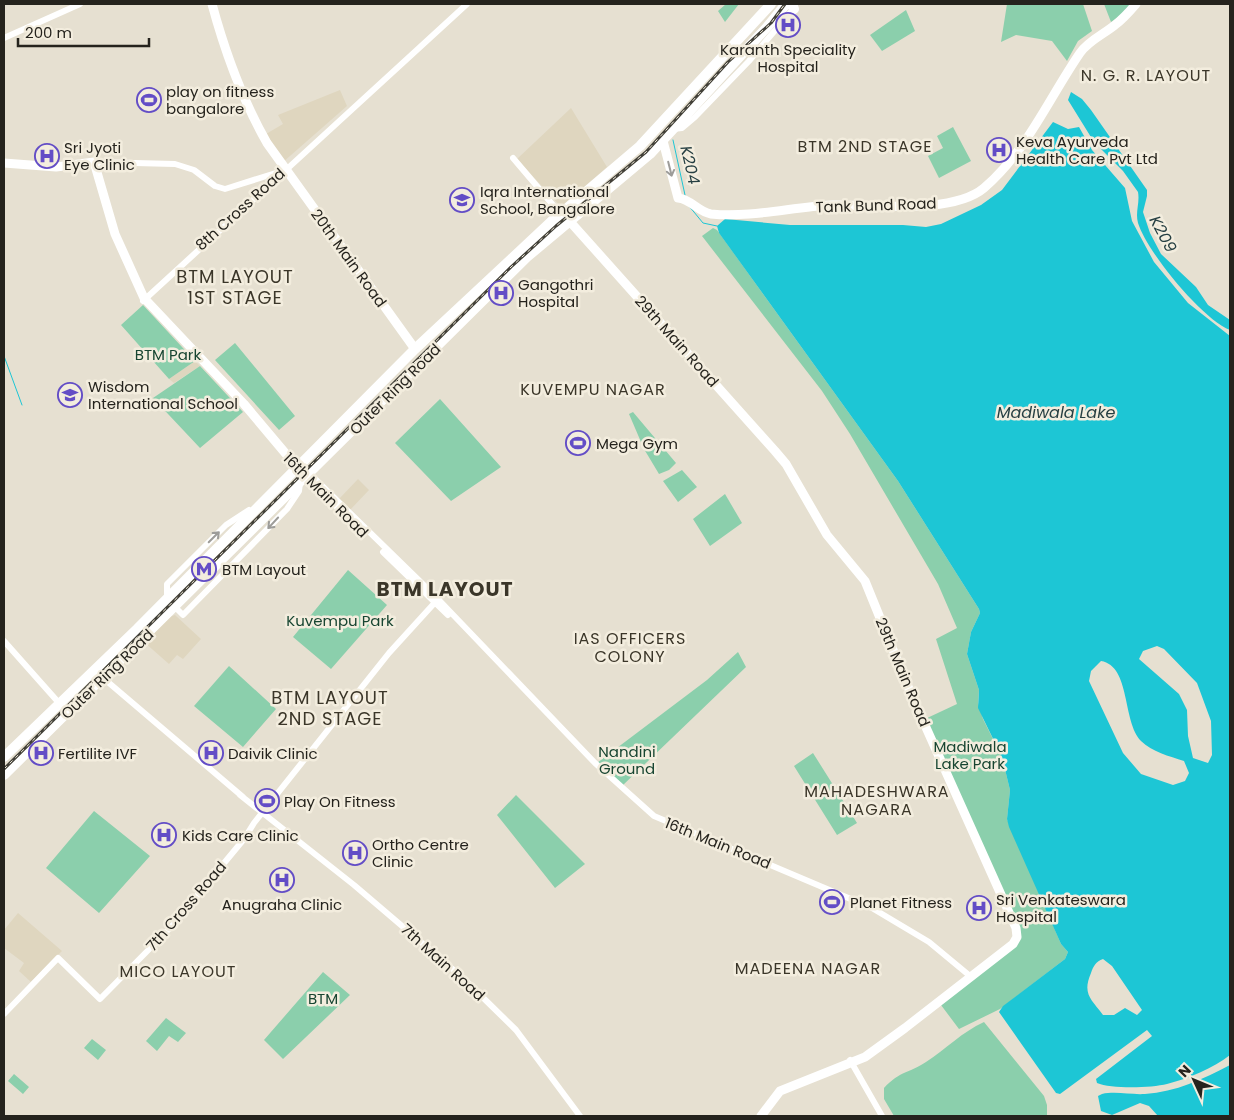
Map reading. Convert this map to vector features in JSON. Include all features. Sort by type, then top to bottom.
[{"type":"highway","name":"Outer Ring Road","points":[[4,757],[167,598],[257,504],[415,349],[640,146],[772,4]]},
{"type":"highway","name":"Outer Ring Road","points":[[4,774],[305,478],[468,315],[563,216],[650,154],[768,26],[792,5]]},
{"type":"main road","name":"20th Main Road","points":[[212,4],[224,51],[257,126],[284,168],[415,349]]},
{"type":"main road","points":[[4,762],[141,628],[401,367],[554,222],[642,149],[772,4]]},
{"type":"main road","name":"Tank Bund Road","points":[[663,140],[678,198],[687,199],[705,212],[714,214],[754,213],[833,205],[882,207],[939,204],[971,196],[985,187],[1035,130],[1065,72],[1084,48],[1115,25],[1136,4]]},
{"type":"main road","points":[[4,774],[508,273],[564,222],[646,154],[690,105],[754,40],[792,5]]},
{"type":"main road","points":[[674,127],[682,124],[739,62],[754,40]]},
{"type":"main road","points":[[4,164],[56,167],[94,162]]},
{"type":"main road","name":"16th Main Road","points":[[94,162],[109,218],[137,286],[145,297],[248,401],[305,478]]},
{"type":"main road","name":"29th Main Road","points":[[563,216],[786,464],[827,535],[865,581],[911,694],[1016,928],[1017,937],[1013,944],[968,975],[878,1044],[850,1061],[786,1087],[773,1098],[761,1116]]},
{"type":"main road","name":"29th Main Road","points":[[757,1116],[770,1095],[784,1084],[850,1061]]},
{"type":"street","points":[[4,38],[80,4]]},
{"type":"street","name":"8th Cross Road","points":[[145,297],[284,168],[467,4]]},
{"type":"street","name":"29th Main Road","points":[[512,158],[563,216]]},
{"type":"street","points":[[94,162],[175,164],[194,170],[215,186],[225,189],[284,168]]},
{"type":"street","name":"16th Main Road","points":[[305,478],[457,621],[595,763],[654,816],[872,908],[929,942],[968,975]]},
{"type":"street","name":"7th Cross Road","points":[[4,1014],[58,958],[100,999],[172,926],[264,814],[389,653],[436,601]]},
{"type":"street","points":[[4,641],[59,704]]},
{"type":"street","name":"7th Main Road","points":[[102,678],[240,795],[361,891],[463,978],[516,1030],[580,1116]]},
{"type":"street","points":[[850,1061],[882,1116]]},
{"type":"shaded area","points":[[340,90],[347,106],[282,163],[266,134],[283,124],[278,115]]},
{"type":"shaded area","points":[[571,108],[607,167],[561,207],[517,159]]},
{"type":"shaded area","points":[[195,361],[200,366],[174,383],[169,379]]},
{"type":"shaded area","points":[[358,479],[369,490],[350,510],[339,499]]},
{"type":"shaded area","points":[[175,615],[201,639],[183,659],[177,655],[169,664],[144,642],[169,617]]},
{"type":"shaded area","points":[[18,913],[62,951],[31,982],[19,971],[24,963],[4,948],[4,930]]},
{"type":"green space","points":[[726,4],[739,4],[725,22],[718,11]]},
{"type":"green space","points":[[1007,4],[1083,4],[1092,31],[1078,41],[1067,61],[1052,41],[1016,35],[1001,42]]},
{"type":"green space","points":[[1104,4],[1132,4],[1111,22]]},
{"type":"green space","points":[[906,10],[915,31],[882,51],[870,35]]},
{"type":"green space","points":[[953,127],[971,161],[939,178],[928,156],[943,148],[937,136]]},
{"type":"green space","name":"Madiwala Lake Park","points":[[713,228],[717,230],[898,481],[979,609],[980,613],[971,632],[967,654],[979,690],[978,703],[983,719],[1002,757],[1010,790],[1007,819],[1061,944],[1068,952],[1065,959],[1000,1009],[959,1029],[941,1005],[1021,937],[1021,935],[925,719],[957,704],[936,639],[957,628],[938,584],[850,434],[822,391],[702,236]]},
{"type":"green space","name":"BTM Park","points":[[143,305],[195,361],[169,379],[121,325]]},
{"type":"green space","points":[[235,343],[295,416],[279,430],[215,360]]},
{"type":"green space","points":[[200,366],[243,412],[200,448],[153,398]]},
{"type":"green space","points":[[440,399],[501,467],[451,501],[395,443]]},
{"type":"green space","points":[[633,412],[676,463],[669,470],[659,474],[644,449],[629,414]]},
{"type":"green space","points":[[682,470],[697,487],[678,502],[663,481]]},
{"type":"green space","points":[[725,494],[742,523],[710,546],[693,519]]},
{"type":"green space","name":"Kuvempu Park","points":[[348,570],[387,605],[331,669],[293,637]]},
{"type":"green space","name":"Nandini Ground","points":[[738,652],[746,667],[622,786],[597,763],[707,680]]},
{"type":"green space","points":[[229,666],[276,709],[243,747],[194,706]]},
{"type":"green space","points":[[813,753],[857,823],[837,835],[794,766]]},
{"type":"green space","points":[[516,795],[585,864],[555,888],[497,815]]},
{"type":"green space","points":[[94,811],[150,856],[99,913],[46,868]]},
{"type":"green space","name":"BTM","points":[[323,972],[350,995],[283,1059],[264,1040]]},
{"type":"green space","points":[[166,1018],[186,1033],[178,1042],[169,1036],[157,1051],[146,1041]]},
{"type":"green space","points":[[984,1022],[1044,1096],[1047,1105],[1047,1116],[894,1116],[884,1099],[884,1088],[895,1078],[920,1066],[968,1031]]},
{"type":"green space","points":[[92,1039],[106,1050],[98,1060],[84,1048]]},
{"type":"green space","points":[[14,1074],[29,1087],[23,1094],[8,1081]]},
{"type":"water","points":[[1071,92],[1082,99],[1091,110],[1147,190],[1143,212],[1150,233],[1161,254],[1196,287],[1208,305],[1230,320],[1230,330],[1205,313],[1191,299],[1152,250],[1138,223],[1138,192],[1123,171],[1094,142],[1068,100]]},
{"type":"water","name":"Madiwala Lake","points":[[1053,122],[1068,129],[1079,127],[1092,150],[1125,188],[1132,221],[1154,262],[1188,303],[1230,336],[1230,1055],[1192,1076],[1160,1085],[1142,1087],[1112,1086],[1097,1083],[1096,1079],[1152,1036],[1147,1030],[1060,1094],[1056,1093],[999,1012],[1003,1006],[1065,959],[1068,952],[1061,944],[1009,827],[1007,819],[1010,790],[1002,757],[978,708],[979,690],[967,654],[971,632],[980,613],[979,609],[898,481],[719,233],[717,226],[725,219],[790,225],[903,225],[926,227],[941,224],[981,205],[1002,190]],"holes":[[[1157,646],[1164,649],[1197,683],[1211,721],[1212,755],[1208,763],[1193,758],[1188,736],[1187,710],[1179,694],[1139,659],[1143,651]],[[1101,661],[1111,665],[1122,683],[1135,732],[1141,741],[1150,748],[1184,761],[1189,773],[1185,781],[1173,785],[1141,774],[1123,753],[1089,681],[1091,671]],[[1103,959],[1112,966],[1142,1010],[1137,1015],[1125,1008],[1114,1015],[1103,1015],[1089,996],[1088,980],[1094,966]]]},
{"type":"water","points":[[1230,1065],[1230,1116],[1158,1116],[1149,1106],[1140,1103],[1112,1115],[1101,1111],[1098,1096],[1102,1094],[1145,1094],[1168,1091],[1199,1080]]},
{"type":"waterway","name":"K204","points":[[673,140],[685,195]]},
{"type":"waterway","name":"K204","points":[[689,206],[703,223],[717,226]]},
{"type":"waterway","points":[[4,356],[22,405]]},
{"type":"railway","points":[[4,769],[511,267],[556,226],[646,152],[728,62],[771,23],[785,4]]},
{"type":"place","name":"Karanth Speciality Hospital","points":[[788,25]]},
{"type":"place","name":"play on fitness bangalore","points":[[149,100]]},
{"type":"place","name":"Keva Ayurveda Health Care Pvt Ltd","points":[[999,150]]},
{"type":"place","name":"Sri Jyoti Eye Clinic","points":[[47,156]]},
{"type":"place","name":"Iqra International School, Bangalore","points":[[462,200]]},
{"type":"place","name":"Gangothri Hospital","points":[[501,293]]},
{"type":"place","name":"Wisdom International School","points":[[70,395]]},
{"type":"place","name":"Mega Gym","points":[[578,443]]},
{"type":"place","name":"BTM Layout","points":[[204,569]]},
{"type":"place","name":"Fertilite IVF","points":[[41,753]]},
{"type":"place","name":"Daivik Clinic","points":[[211,753]]},
{"type":"place","name":"Play On Fitness","points":[[267,801]]},
{"type":"place","name":"Kids Care Clinic","points":[[164,835]]},
{"type":"place","name":"Ortho Centre Clinic","points":[[355,853]]},
{"type":"place","name":"Anugraha Clinic","points":[[282,880]]},
{"type":"place","name":"Planet Fitness","points":[[832,902]]},
{"type":"place","name":"Sri Venkateswara Hospital","points":[[979,908]]},
{"type":"district","name":"N. G. R. LAYOUT","points":[[1146,75]]},
{"type":"district","name":"BTM 2ND STAGE","points":[[865,146]]},
{"type":"district","name":"BTM LAYOUT 1ST STAGE","points":[[235,286]]},
{"type":"district","name":"KUVEMPU NAGAR","points":[[593,389]]},
{"type":"district","name":"BTM LAYOUT","points":[[445,589]]},
{"type":"district","name":"IAS OFFICERS COLONY","points":[[630,647]]},
{"type":"district","name":"BTM LAYOUT 2ND STAGE","points":[[330,708]]},
{"type":"district","name":"MAHADESHWARA NAGARA","points":[[877,800]]},
{"type":"district","name":"MADEENA NAGAR","points":[[808,968]]},
{"type":"district","name":"MICO LAYOUT","points":[[178,971]]},
{"type":"water label","name":"K209","points":[[1163,234]]}]
